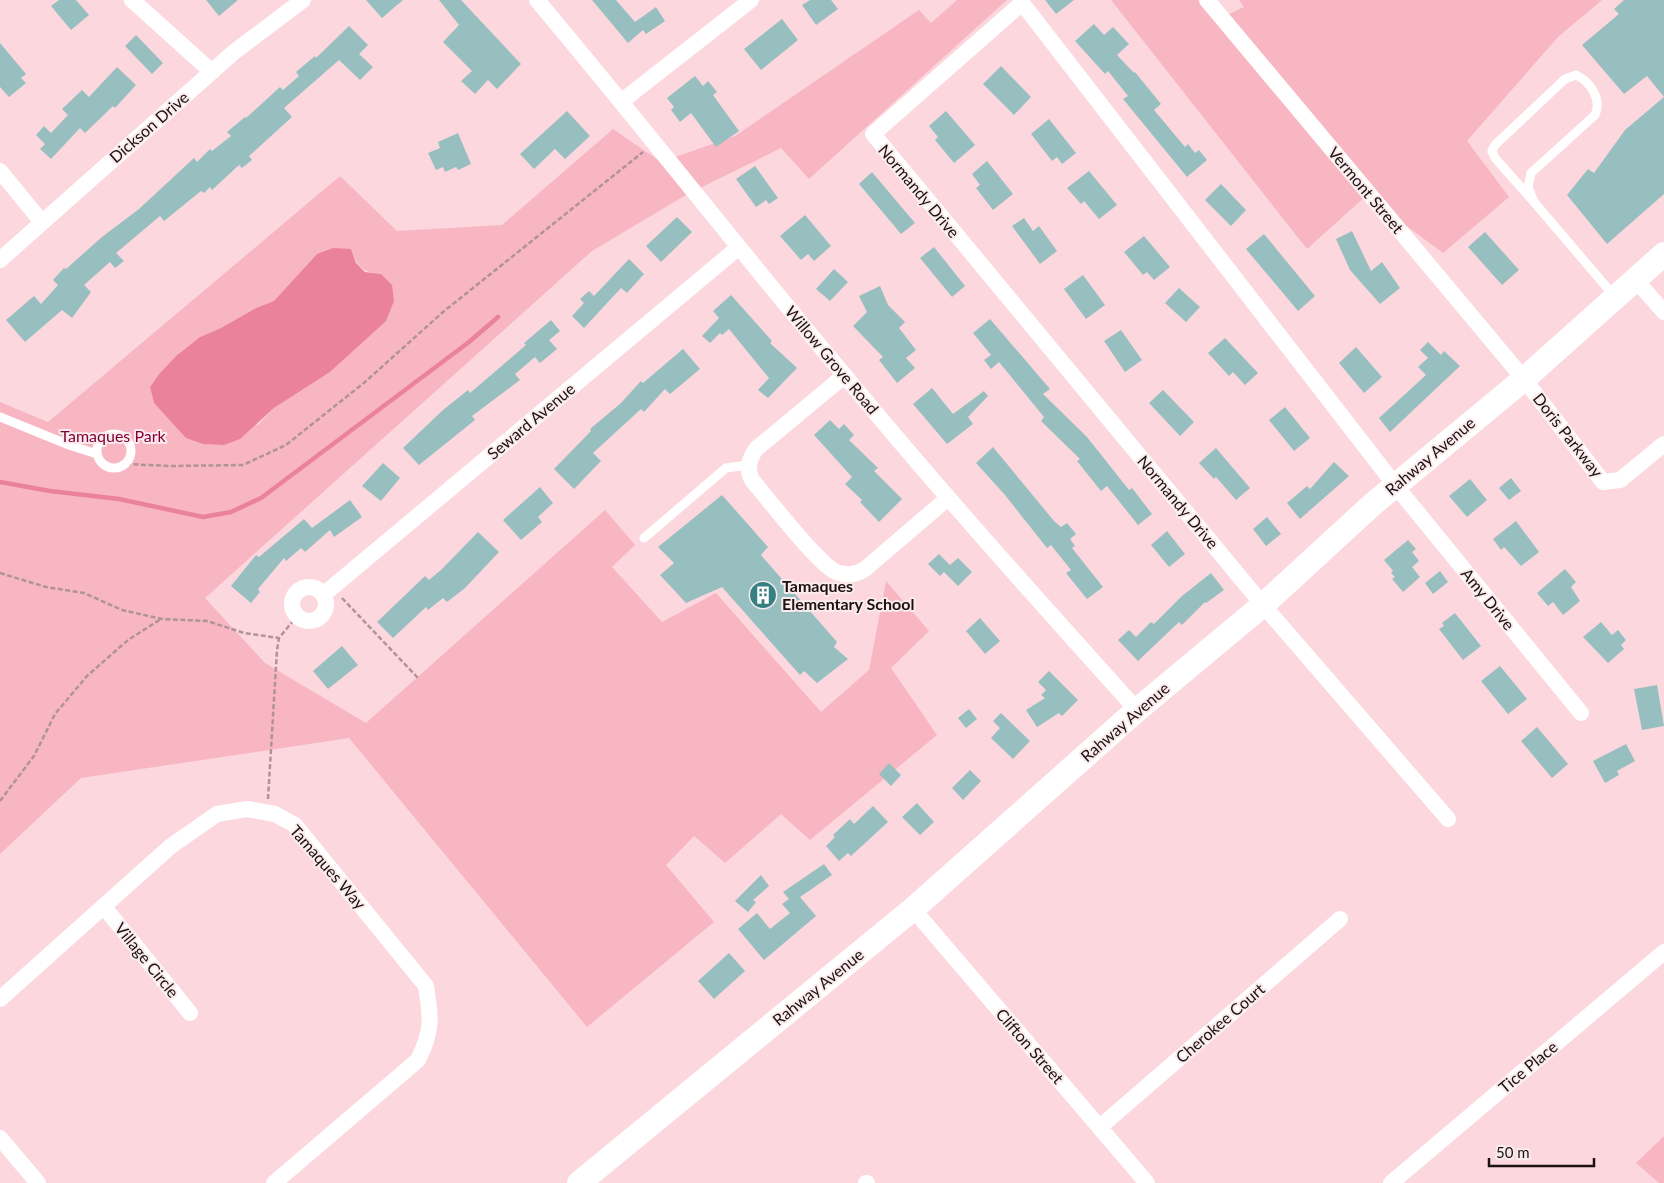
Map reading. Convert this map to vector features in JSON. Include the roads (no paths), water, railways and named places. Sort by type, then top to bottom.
[{"type":"street","points":[[132,0],[212,72]]},
{"type":"street","name":"Dickson Drive","points":[[0,260],[41,221],[212,72],[302,0]]},
{"type":"street","name":"Willow Grove Road","points":[[537,0],[622,101],[844,376],[948,498],[1137,710]]},
{"type":"street","points":[[622,101],[751,0]]},
{"type":"street","name":"Vermont Street","points":[[1207,0],[1524,379]]},
{"type":"street","name":"Normandy Drive","points":[[1395,485],[1022,3],[873,134],[1263,605],[1448,819]]},
{"type":"street","points":[[0,171],[41,221]]},
{"type":"street","name":"Seward Avenue","points":[[328,591],[739,247]]},
{"type":"street","name":"Rahway Avenue","points":[[579,1183],[912,909],[1137,710],[1263,605],[1395,485],[1524,379],[1664,254]]},
{"type":"street","points":[[1636,279],[1664,312]]},
{"type":"street","points":[[844,376],[756,449],[748,465],[752,480],[828,567],[848,575],[858,574],[883,555],[948,498]]},
{"type":"street","name":"Doris Parkway","points":[[1524,379],[1603,482],[1620,480],[1664,444]]},
{"type":"street","name":"Amy Drive","points":[[1395,485],[1581,713]]},
{"type":"street","points":[[309,588],[328,591],[325,600],[325,611],[318,619],[306,621],[297,616],[292,606],[295,595],[299,591],[309,588]]},
{"type":"street","name":"Tamaques Way","points":[[0,999],[171,846],[217,814],[247,809],[275,814],[295,825],[426,986],[430,1012],[429,1039],[418,1060],[274,1183]]},
{"type":"street","name":"Village Circle","points":[[104,906],[190,1013]]},
{"type":"street","name":"Clifton Street","points":[[912,909],[1147,1183]]},
{"type":"street","name":"Cherokee Court","points":[[1100,1127],[1340,919]]},
{"type":"street","name":"Tice Place","points":[[1391,1183],[1664,952]]},
{"type":"street","points":[[0,1138],[38,1183]]},
{"type":"lane","points":[[1534,202],[1528,188],[1531,174],[1591,121],[1598,110],[1597,96],[1582,78],[1576,75],[1565,78],[1495,145],[1492,151],[1496,158],[1615,298]]},
{"type":"lane","points":[[0,417],[69,445],[97,454],[102,463],[111,468],[126,464],[131,453],[131,447],[120,435],[108,435],[99,442],[97,454]]},
{"type":"lane","points":[[644,538],[726,468],[748,465]]},
{"type":"waterway","points":[[0,482],[50,491],[119,499],[203,517],[231,512],[261,498],[469,342],[498,317]]},
{"type":"place","name":"Tamaques Elementary School","points":[[763,595]]},
{"type":"park label","name":"Tamaques Park","points":[[113,436]]}]
